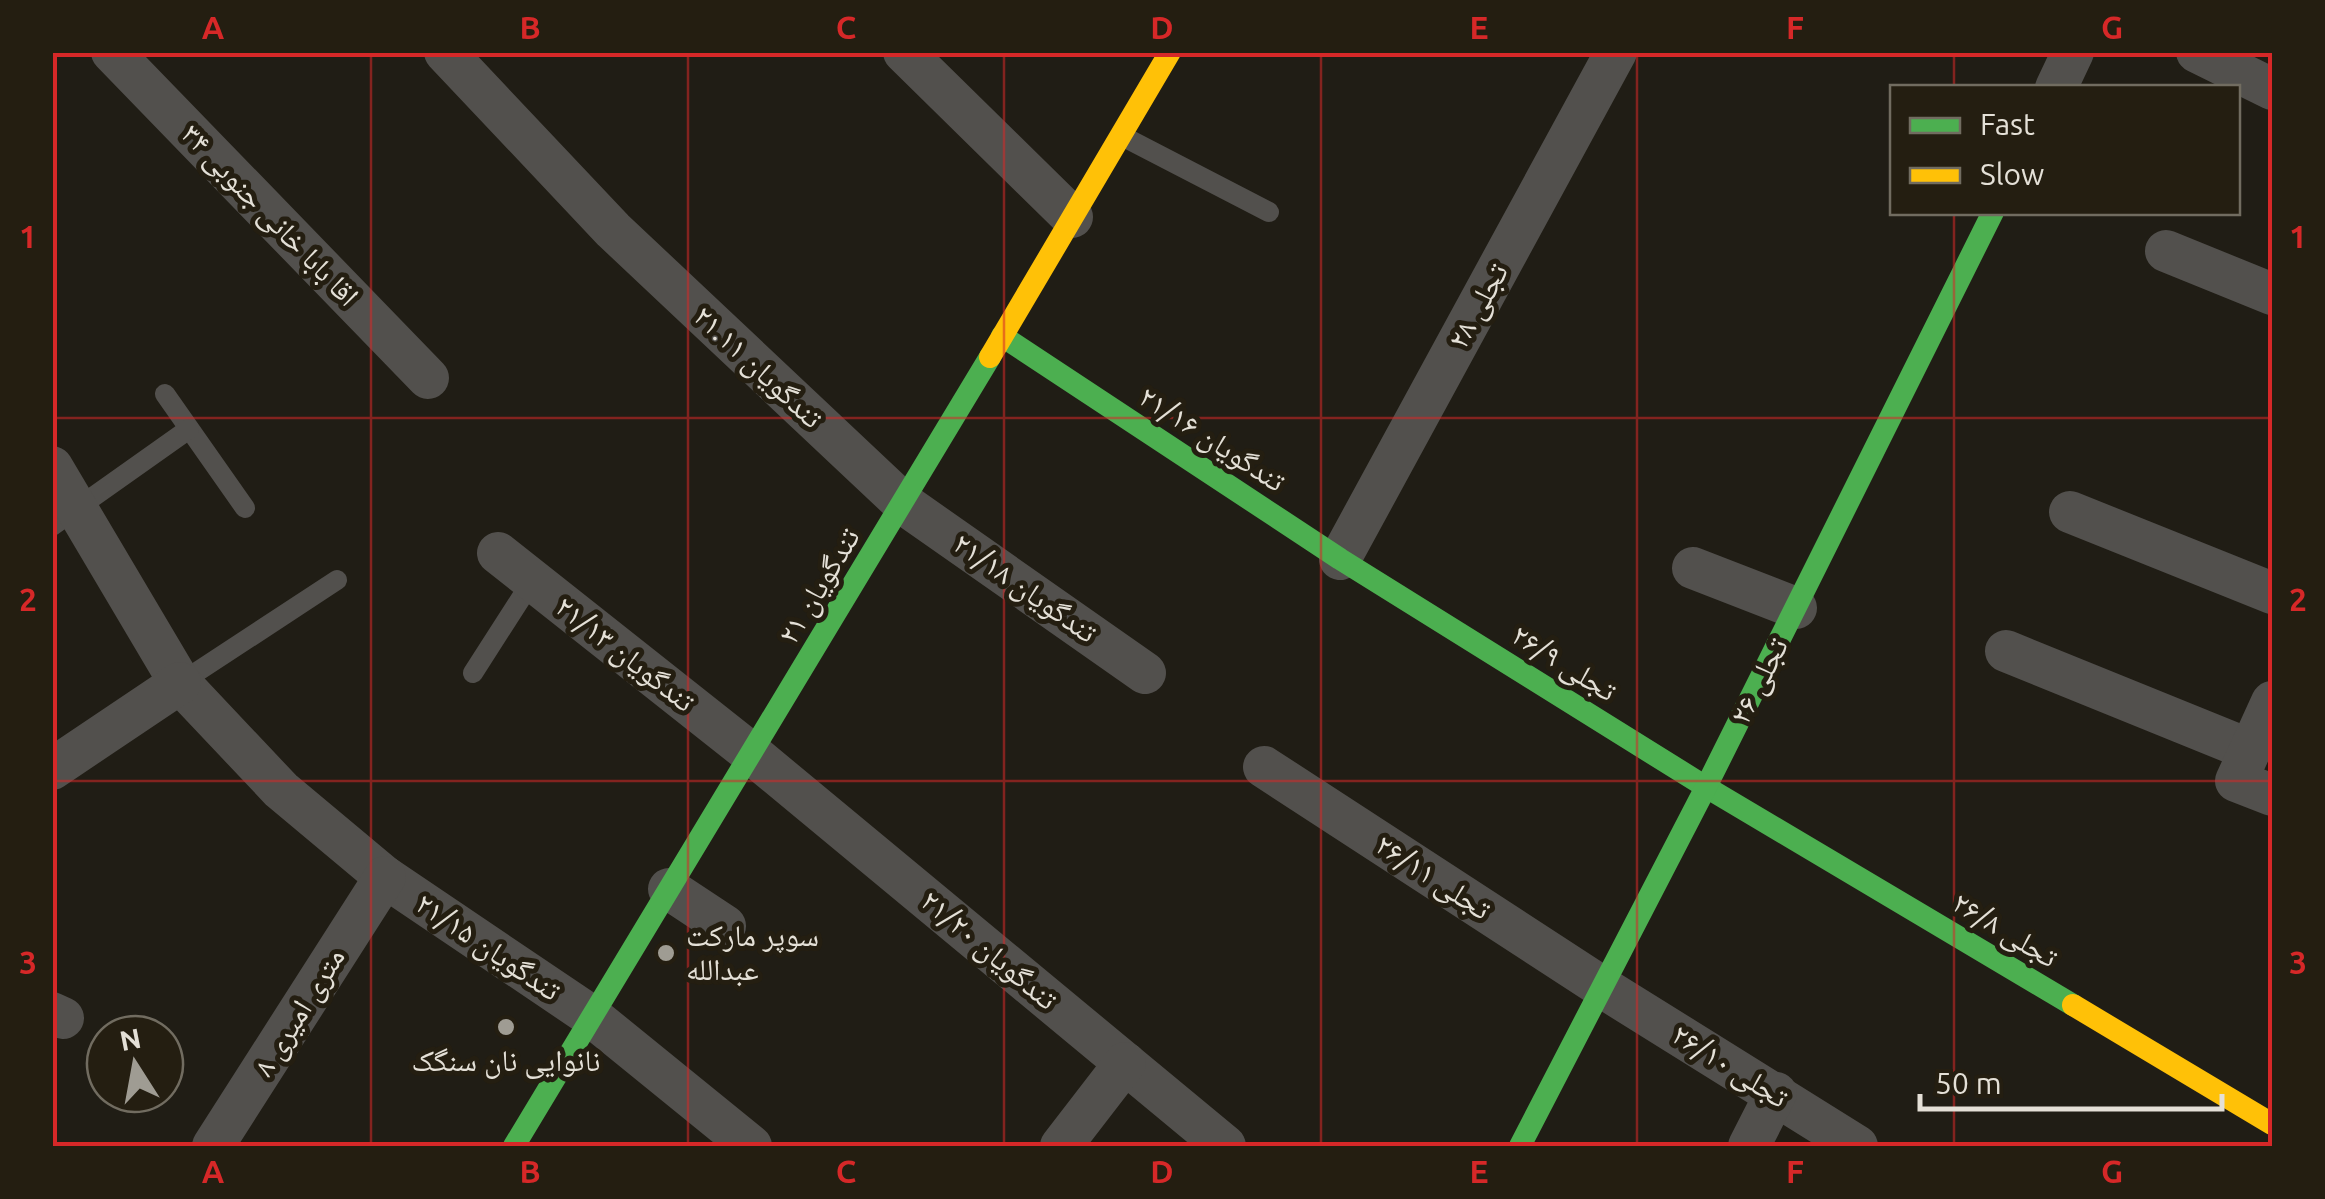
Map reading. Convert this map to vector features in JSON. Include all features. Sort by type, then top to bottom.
[{"type":"street","name":"۳۴ اقا بابا خانی جنوبی","points":[[112,52],[428,378]]},
{"type":"street","name":"۲۱.۱۱ تندگویان","points":[[445,52],[613,230],[904,504]]},
{"type":"street","points":[[904,52],[1072,218]]},
{"type":"street","name":"۲۱ تندگویان","points":[[514,1146],[904,504],[1170,52]]},
{"type":"street","name":"۲۸ تجلی","points":[[1340,559],[1616,52]]},
{"type":"street","points":[[2057,85],[2073,52]]},
{"type":"street","points":[[2197,52],[2272,89]]},
{"type":"street","name":"۲۶ تجلی","points":[[1520,1146],[1706,787],[1992,215]]},
{"type":"street","points":[[2166,250],[2272,294]]},
{"type":"street","name":"۲۱/۱۶ تندگویان","points":[[1002,336],[1390,590]]},
{"type":"street","name":"۲۱/۱۵ تندگویان","points":[[52,468],[64,518],[180,683],[281,790],[385,877],[591,1016],[750,1146]]},
{"type":"street","name":"۲۱/۱۸ تندگویان","points":[[904,504],[1146,673]]},
{"type":"street","points":[[2070,512],[2272,593]]},
{"type":"street","name":"۲۱/۱۳ تندگویان","points":[[498,553],[752,754]]},
{"type":"street","points":[[1693,568],[1796,608]]},
{"type":"street","name":"۲۶/۹ تجلی","points":[[1390,590],[1706,787]]},
{"type":"street","points":[[2006,651],[2253,775],[2272,702]]},
{"type":"street","points":[[52,769],[180,683]]},
{"type":"street","name":"۲۱/۲۰ تندگویان","points":[[752,754],[1226,1146]]},
{"type":"street","name":"۲۶/۱۱ تجلی","points":[[1264,767],[1602,987]]},
{"type":"street","name":"۲۶/۸ تجلی","points":[[1706,787],[2272,1124]]},
{"type":"street","name":"۸ متری امیری","points":[[213,1146],[385,877]]},
{"type":"street","points":[[668,889],[725,926]]},
{"type":"street","name":"۲۶/۱۰ تجلی","points":[[1602,987],[1857,1146]]},
{"type":"street","points":[[1061,1146],[1125,1063]]},
{"type":"street","points":[[1749,1146],[1776,1092]]},
{"type":"lane","points":[[1120,136],[1269,212]]},
{"type":"lane","points":[[165,394],[245,508]]},
{"type":"lane","points":[[64,518],[189,429]]},
{"type":"lane","points":[[180,683],[337,580]]},
{"type":"lane","points":[[473,673],[532,581]]},
{"type":"traffic: fast","points":[[1520,1146],[1706,787],[1992,215]]},
{"type":"traffic: fast","points":[[1002,336],[1340,559],[1706,787],[2073,1005]]},
{"type":"traffic: fast","points":[[514,1146],[990,357]]},
{"type":"traffic: slow","points":[[990,357],[1170,52]]},
{"type":"traffic: slow","points":[[2073,1005],[2272,1124]]},
{"type":"place","name":"سوپر مارکت عبدالله","points":[[666,953]]},
{"type":"place","name":"نانوایی نان سنگک","points":[[506,1027]]}]
